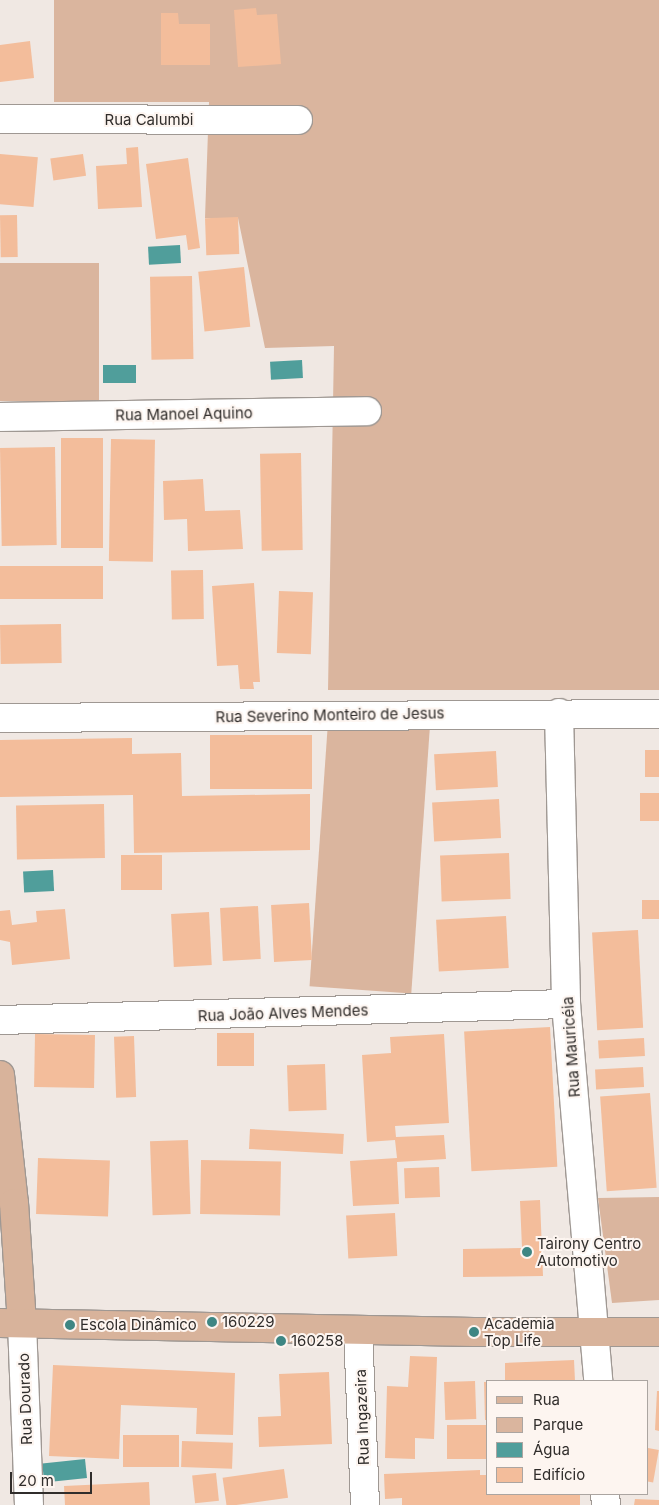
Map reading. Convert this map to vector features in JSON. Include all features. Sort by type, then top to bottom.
[{"type":"main road","points":[[0,1075],[14,1203],[11,1323],[358,1330],[659,1332]]},
{"type":"street","name":"Rua Calumbi","points":[[0,119],[298,120]]},
{"type":"street","name":"Rua Manoel Aquino","points":[[0,417],[368,411]]},
{"type":"street","name":"Rua Severino Monteiro de Jesus","points":[[0,718],[559,712],[659,714]]},
{"type":"street","name":"Rua Mauricéia","points":[[559,712],[566,1004],[598,1380]]},
{"type":"street","name":"Rua João Alves Mendes","points":[[0,1020],[566,1004]]},
{"type":"street","name":"Rua Dourado","points":[[11,1323],[29,1505]]},
{"type":"street","name":"Rua Ingazeira","points":[[358,1330],[366,1505]]},
{"type":"green space","points":[[54,0],[659,0],[659,690],[328,690],[334,346],[265,348],[238,218],[205,218],[209,102],[54,102]]},
{"type":"green space","points":[[0,263],[99,263],[99,401],[0,401]]},
{"type":"green space","points":[[328,722],[430,729],[411,993],[310,986]]},
{"type":"green space","points":[[659,1197],[659,1300],[612,1303],[598,1198]]},
{"type":"water","points":[[180,245],[181,263],[149,265],[148,247]]},
{"type":"water","points":[[302,360],[303,378],[271,380],[270,362]]},
{"type":"water","points":[[103,365],[136,365],[136,383],[103,383]]},
{"type":"water","points":[[53,870],[54,891],[24,893],[23,872]]},
{"type":"water","points":[[85,1459],[87,1478],[44,1482],[42,1463]]},
{"type":"building","points":[[256,8],[257,15],[277,14],[281,64],[238,67],[234,10]]},
{"type":"building","points":[[161,13],[178,13],[179,24],[210,24],[210,65],[161,65]]},
{"type":"building","points":[[30,41],[34,78],[0,82],[0,45]]},
{"type":"building","points":[[138,147],[142,207],[98,209],[96,166],[127,164],[126,148]]},
{"type":"building","points":[[0,154],[38,157],[33,207],[0,204]]},
{"type":"building","points":[[83,154],[86,176],[53,180],[50,159]]},
{"type":"building","points":[[188,158],[200,248],[188,250],[186,235],[156,239],[146,164]]},
{"type":"building","points":[[0,215],[17,215],[18,257],[1,257]]},
{"type":"building","points":[[238,217],[239,254],[206,255],[205,218]]},
{"type":"building","points":[[244,267],[250,327],[205,331],[198,272]]},
{"type":"building","points":[[192,276],[193,359],[151,360],[150,277]]},
{"type":"building","points":[[61,438],[103,438],[103,548],[61,548]]},
{"type":"building","points":[[111,439],[155,440],[153,562],[109,561]]},
{"type":"building","points":[[55,447],[57,545],[2,546],[0,448]]},
{"type":"building","points":[[301,453],[303,550],[262,551],[260,454]]},
{"type":"building","points":[[203,479],[205,511],[240,510],[243,549],[188,551],[187,519],[164,520],[163,481]]},
{"type":"building","points":[[0,566],[103,566],[103,599],[0,599]]},
{"type":"building","points":[[203,570],[204,619],[172,620],[171,571]]},
{"type":"building","points":[[254,583],[260,682],[253,682],[254,689],[240,689],[238,665],[217,666],[212,586]]},
{"type":"building","points":[[279,591],[313,592],[311,654],[277,653]]},
{"type":"building","points":[[61,624],[62,663],[1,664],[0,625]]},
{"type":"building","points":[[210,735],[312,735],[312,789],[210,789]]},
{"type":"building","points":[[132,738],[132,754],[181,753],[182,796],[310,794],[310,850],[134,853],[133,795],[0,797],[0,740]]},
{"type":"building","points":[[645,750],[659,750],[659,777],[645,777]]},
{"type":"building","points":[[496,751],[498,787],[436,790],[434,754]]},
{"type":"building","points":[[640,793],[659,793],[659,821],[640,821]]},
{"type":"building","points":[[499,799],[501,838],[434,841],[432,803]]},
{"type":"building","points":[[104,804],[105,858],[17,860],[16,806]]},
{"type":"building","points":[[509,853],[511,899],[442,901],[440,855]]},
{"type":"building","points":[[121,855],[162,855],[162,890],[121,890]]},
{"type":"building","points":[[642,900],[659,900],[659,919],[642,919]]},
{"type":"building","points":[[309,903],[312,960],[274,962],[271,905]]},
{"type":"building","points":[[258,906],[261,959],[223,961],[220,908]]},
{"type":"building","points":[[65,909],[70,959],[12,965],[10,942],[0,940],[0,911],[10,910],[12,925],[37,922],[36,911]]},
{"type":"building","points":[[209,912],[212,965],[174,967],[171,914]]},
{"type":"building","points":[[506,916],[509,968],[439,972],[436,920]]},
{"type":"building","points":[[638,930],[643,1028],[597,1030],[592,932]]},
{"type":"building","points":[[550,1027],[557,1167],[471,1171],[464,1032]]},
{"type":"building","points":[[217,1033],[254,1033],[254,1066],[217,1066]]},
{"type":"building","points":[[35,1034],[95,1035],[94,1088],[34,1087]]},
{"type":"building","points":[[444,1034],[449,1123],[395,1126],[396,1137],[444,1135],[446,1159],[397,1162],[399,1204],[353,1206],[350,1161],[397,1158],[395,1140],[367,1142],[362,1055],[391,1053],[390,1037]]},
{"type":"building","points":[[134,1036],[136,1097],[116,1098],[114,1037]]},
{"type":"building","points":[[644,1038],[645,1056],[599,1058],[598,1040]]},
{"type":"building","points":[[325,1064],[327,1110],[289,1111],[287,1065]]},
{"type":"building","points":[[643,1067],[644,1087],[596,1089],[595,1070]]},
{"type":"building","points":[[650,1093],[657,1188],[607,1191],[600,1096]]},
{"type":"building","points":[[250,1129],[344,1134],[343,1154],[249,1149]]},
{"type":"building","points":[[188,1140],[191,1214],[153,1215],[150,1141]]},
{"type":"building","points":[[38,1158],[110,1161],[108,1216],[36,1214]]},
{"type":"building","points":[[201,1160],[281,1161],[280,1215],[200,1214]]},
{"type":"building","points":[[439,1167],[440,1197],[405,1198],[404,1168]]},
{"type":"building","points":[[540,1200],[543,1276],[463,1277],[463,1249],[522,1248],[520,1201]]},
{"type":"building","points":[[395,1213],[397,1256],[348,1259],[346,1216]]},
{"type":"building","points":[[410,1356],[437,1357],[434,1439],[415,1438],[415,1459],[385,1458],[387,1386],[408,1387]]},
{"type":"building","points":[[574,1360],[575,1380],[505,1380],[505,1363]]},
{"type":"building","points":[[53,1365],[235,1373],[233,1435],[196,1434],[197,1408],[121,1405],[119,1459],[49,1456]]},
{"type":"building","points":[[329,1372],[332,1444],[259,1447],[258,1417],[281,1416],[279,1374]]},
{"type":"building","points":[[475,1381],[476,1419],[445,1420],[444,1382]]},
{"type":"building","points":[[484,1382],[487,1382],[487,1420],[485,1420]]},
{"type":"building","points":[[657,1391],[659,1391],[659,1431],[655,1430]]},
{"type":"building","points":[[447,1425],[487,1425],[487,1459],[447,1459]]},
{"type":"building","points":[[123,1435],[179,1435],[179,1467],[123,1467]]},
{"type":"building","points":[[182,1441],[233,1443],[232,1469],[181,1467]]},
{"type":"building","points":[[649,1448],[659,1450],[653,1482],[649,1482]]},
{"type":"building","points":[[284,1469],[288,1498],[226,1505],[223,1478]]},
{"type":"building","points":[[480,1470],[480,1475],[487,1475],[487,1495],[580,1495],[580,1505],[402,1505],[402,1498],[385,1499],[384,1474]]},
{"type":"building","points":[[216,1473],[219,1501],[195,1503],[192,1476]]},
{"type":"building","points":[[149,1482],[150,1505],[65,1505],[64,1486]]},
{"type":"building","points":[[635,1499],[659,1500],[659,1505],[634,1505]]},
{"type":"place","name":"Tairony Centro Automotivo","points":[[527,1252]]},
{"type":"place","name":"160229","points":[[212,1322]]},
{"type":"place","name":"Escola Dinâmico","points":[[70,1325]]},
{"type":"place","name":"Academia Top Life","points":[[474,1332]]},
{"type":"place","name":"160258","points":[[281,1341]]}]
